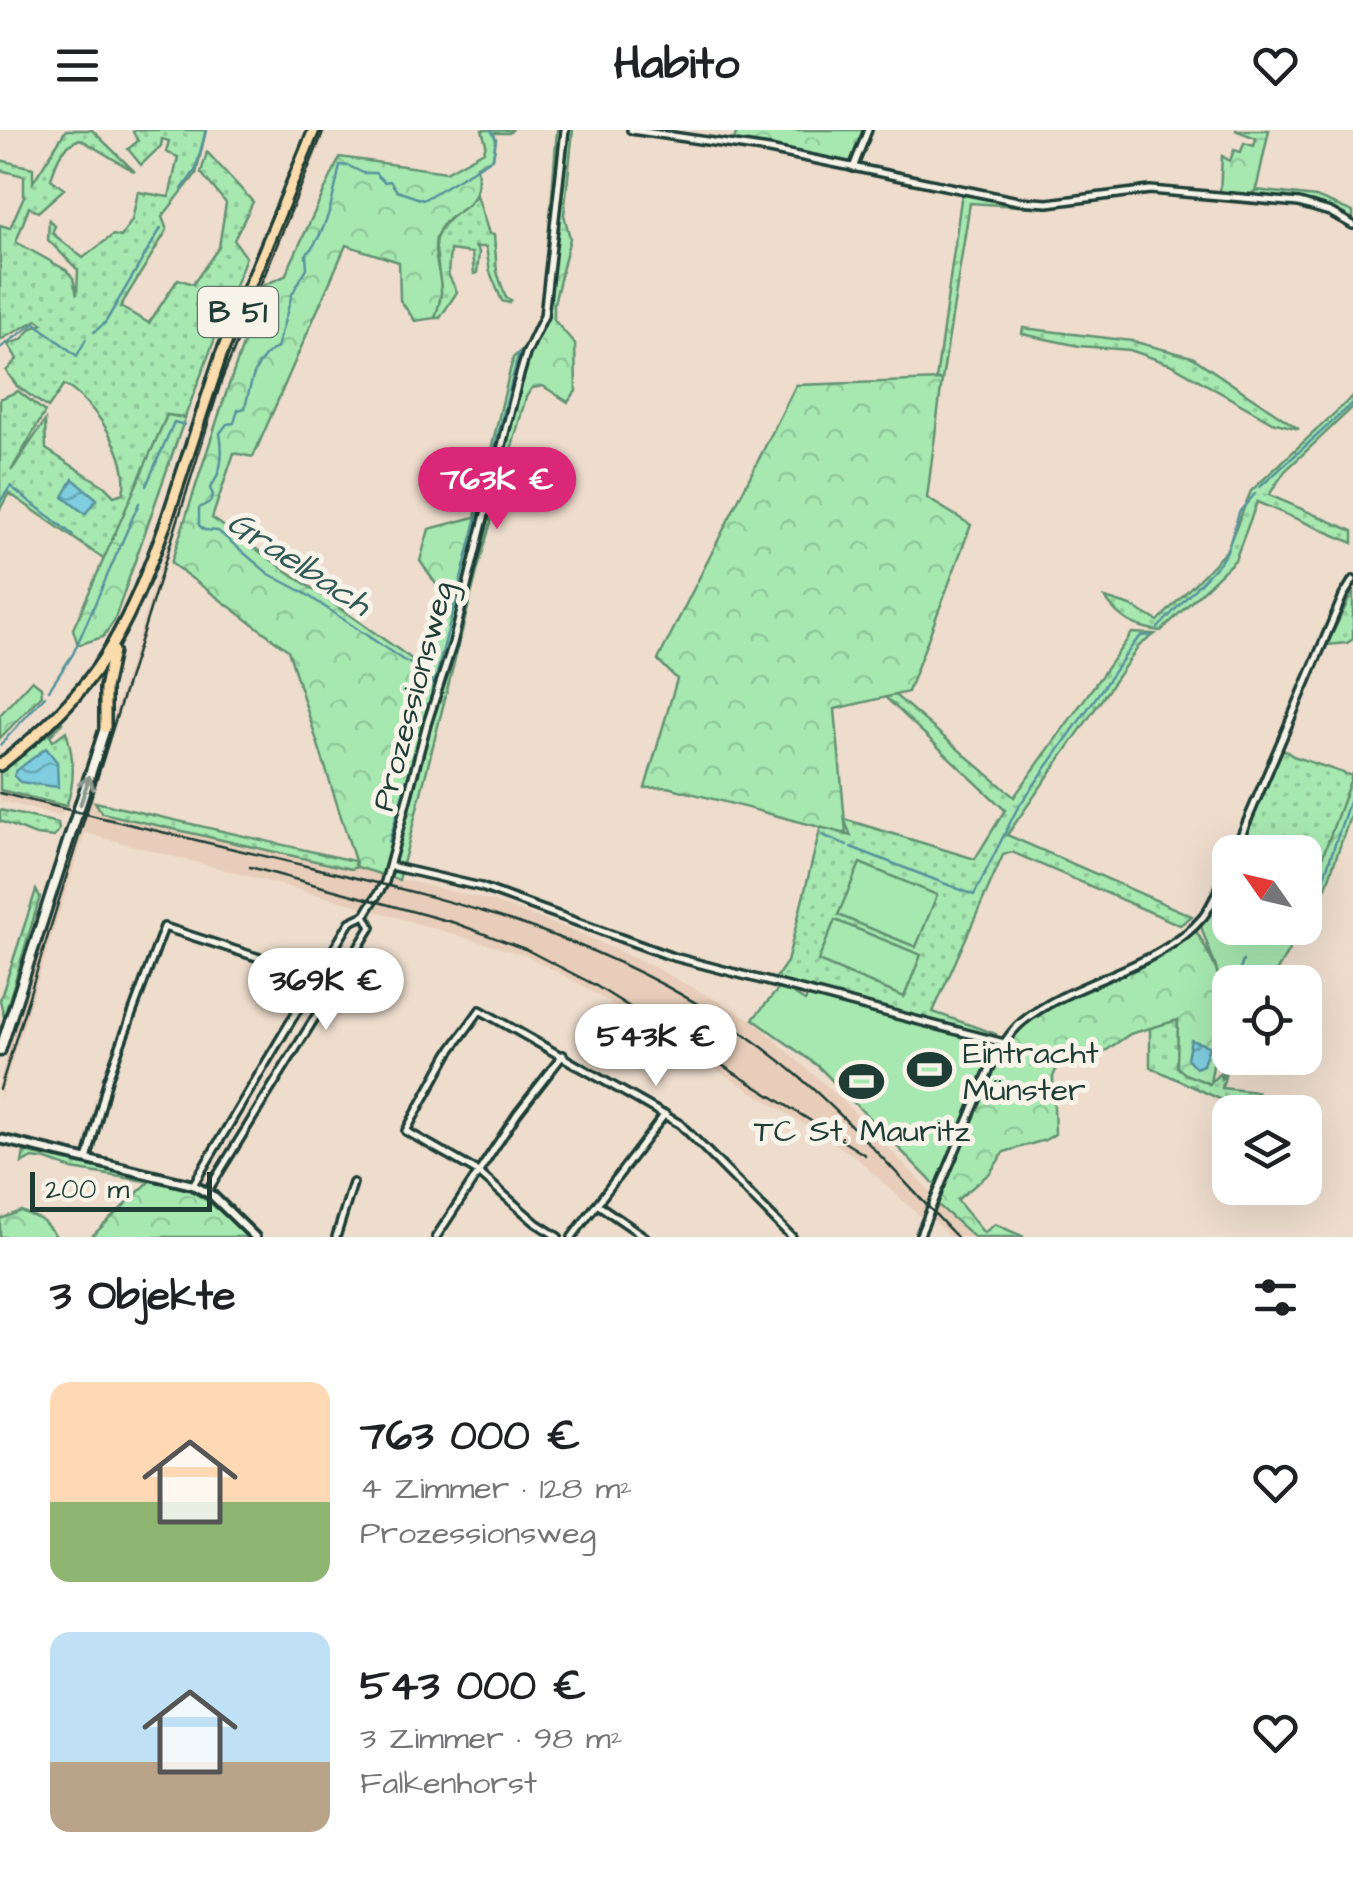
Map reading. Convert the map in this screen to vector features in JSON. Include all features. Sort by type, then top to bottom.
[{"type":"main road","name":"B 51","points":[[0,765],[68,707],[113,648],[140,594],[221,355],[314,130]]},
{"type":"main road","points":[[0,1051],[104,728],[105,688],[113,648]]},
{"type":"street","name":"Prozessionsweg","points":[[193,1185],[350,922],[365,915],[385,882],[427,724],[450,656],[517,384],[544,316],[565,130]]},
{"type":"street","points":[[631,130],[770,150],[1018,202],[1048,203],[1138,190],[1299,203],[1330,212],[1353,225]]},
{"type":"street","points":[[853,168],[868,130]]},
{"type":"street","points":[[1241,835],[1353,580]]},
{"type":"street","points":[[390,866],[481,888],[670,956],[1004,1043]]},
{"type":"street","points":[[919,1237],[990,1066],[1020,1024],[1042,1008],[1164,948],[1188,930],[1212,902]]},
{"type":"street","name":"Prozessionsweg","points":[[207,1192],[370,927],[365,915]]},
{"type":"street","points":[[86,1160],[108,1080],[164,927],[318,976]]},
{"type":"street","points":[[558,1237],[478,1172],[406,1130],[449,1053],[480,1010],[680,1124],[792,1237]]},
{"type":"street","points":[[436,1237],[517,1114],[564,1055]]},
{"type":"street","points":[[572,1237],[665,1114]]},
{"type":"street","points":[[0,1139],[193,1185],[207,1192],[255,1237]]},
{"type":"street","points":[[336,1237],[352,1182]]},
{"type":"street","points":[[596,1204],[645,1237]]},
{"type":"shaded area","points":[[320,130],[327,130],[223,382],[92,797],[101,812],[350,869],[357,867],[383,877],[364,907],[85,833],[0,1098],[0,1079],[213,397]]},
{"type":"shaded area","points":[[0,790],[65,806],[61,816],[0,801]]},
{"type":"shaded area","points":[[392,877],[492,901],[574,931],[654,967],[754,1021],[844,1102],[930,1191],[923,1219],[853,1155],[578,983],[527,956],[372,910]]},
{"type":"shaded area","points":[[937,1204],[974,1237],[949,1237],[933,1220]]},
{"type":"green space","points":[[66,130],[92,130],[135,172],[80,139],[64,150],[53,172],[51,179],[64,189],[38,212],[29,207],[16,242],[66,270],[73,278],[77,295],[78,270],[48,240],[49,220],[55,226],[52,233],[83,258],[113,235],[121,237],[132,220],[138,192],[169,197],[178,157],[166,152],[169,141],[162,139],[161,146],[141,165],[128,149],[138,141],[133,132],[206,130],[196,174],[162,217],[167,230],[120,307],[149,323],[178,279],[193,284],[219,247],[226,203],[201,173],[207,152],[253,202],[234,240],[246,257],[185,417],[167,415],[105,560],[9,493],[0,509],[0,399],[18,391],[45,412],[11,471],[45,421],[46,449],[114,496],[123,493],[122,464],[116,448],[88,404],[64,385],[48,408],[17,386],[6,371],[17,359],[8,344],[43,324],[37,320],[0,340],[0,225],[10,228],[24,196],[24,176],[0,170],[0,160],[33,168],[33,182]]},
{"type":"green space","points":[[482,130],[512,130],[493,133],[493,158],[477,166],[475,195],[448,219],[436,238],[441,294],[435,318],[415,321],[400,300],[399,262],[346,245],[253,457],[234,453],[212,518],[416,662],[438,598],[438,587],[420,561],[429,529],[475,517],[513,358],[524,348],[543,311],[557,130],[573,130],[564,215],[570,238],[554,304],[554,320],[575,344],[576,391],[568,402],[543,386],[532,388],[526,397],[399,880],[357,867],[288,650],[171,563],[264,285],[285,276],[340,157],[446,172],[484,151]]},
{"type":"green space","points":[[737,130],[868,130],[853,168],[733,144]]},
{"type":"green space","points":[[1235,130],[1269,130],[1256,190],[1249,196],[1220,194],[1222,156],[1230,161],[1234,150],[1241,152],[1244,143],[1254,146],[1256,138]]},
{"type":"green space","points":[[1256,190],[1316,197],[1353,212],[1353,222],[1314,202],[1249,196]]},
{"type":"green space","points":[[962,192],[1048,203],[1049,208],[970,203],[942,380],[936,380]]},
{"type":"green space","points":[[477,195],[489,234],[494,235],[497,272],[506,298],[511,300],[502,301],[490,272],[486,247],[475,247],[479,252],[474,274],[472,253],[450,250],[448,274],[457,292],[440,318],[435,318],[441,293],[435,240],[444,224]]},
{"type":"green space","points":[[1023,328],[1132,341],[1192,357],[1299,429],[1272,422],[1172,365],[1130,350],[1079,346],[1022,334]]},
{"type":"green space","points":[[942,380],[927,498],[971,525],[908,692],[835,709],[846,834],[668,787],[645,788],[677,679],[658,660],[796,385]]},
{"type":"green space","points":[[1353,396],[1353,407],[1285,471],[1269,495],[1353,531],[1353,543],[1257,502],[1235,560],[1161,631],[1129,622],[1111,606],[1105,598],[1131,606],[1158,621],[1226,551],[1251,491]]},
{"type":"green space","points":[[167,415],[185,418],[114,621],[103,637],[78,645],[73,629]]},
{"type":"green space","points":[[1353,591],[1353,639],[1327,645]]},
{"type":"green space","points":[[1132,633],[1155,634],[1139,646],[1007,835],[1192,916],[1180,925],[1012,852],[1003,855],[933,1012],[996,1034],[995,1038],[775,979],[787,962],[821,826],[851,836],[844,819],[975,859],[1005,810],[885,697],[895,695],[1014,797]]},
{"type":"green space","points":[[32,680],[41,687],[42,695],[0,738],[0,715]]},
{"type":"green space","points":[[63,722],[50,736],[53,741],[66,731],[69,741],[73,778],[66,806],[0,790],[0,773]]},
{"type":"green space","points":[[1283,749],[1352,776],[1322,861],[1322,835],[1242,835]]},
{"type":"green space","points":[[1353,773],[1353,808],[1326,887],[1322,885],[1322,858]]},
{"type":"green space","points":[[95,802],[354,861],[357,867],[351,869],[102,813]]},
{"type":"green space","points":[[0,810],[58,823],[59,830],[54,837],[36,835],[0,821]]},
{"type":"green space","points":[[860,863],[937,895],[916,947],[838,915]]},
{"type":"green space","points":[[36,890],[40,897],[4,1017],[0,1000]]},
{"type":"green space","points":[[1212,904],[1212,945],[1292,945],[1280,965],[1214,965],[1201,926]]},
{"type":"green space","points":[[835,920],[921,955],[904,997],[818,961]]},
{"type":"green space","points":[[1196,931],[1214,965],[1210,1084],[1177,1067],[1178,1020],[1130,1034],[1098,1056],[1069,1056],[1059,1062],[1053,1077],[1055,1134],[1004,1152],[990,1173],[957,1200],[984,1233],[995,1224],[1024,1237],[974,1237],[937,1204],[1005,1045],[1021,1028],[1058,1002],[1176,946]]},
{"type":"green space","points":[[781,986],[805,1001],[809,994],[995,1042],[937,1187],[818,1066],[753,1019]]},
{"type":"green space","points":[[1178,1020],[1178,1038],[1209,1084],[1218,1075],[1225,1076],[1222,1088],[1257,1092],[1255,1095],[1212,1095],[1150,1067],[1150,1027]]},
{"type":"green space","points":[[24,1152],[148,1178],[151,1182],[72,1169],[47,1160],[33,1158],[22,1163]]},
{"type":"green space","points":[[153,1178],[182,1187],[205,1200],[248,1237],[91,1237]]},
{"type":"green space","points":[[21,1211],[42,1220],[57,1237],[0,1237],[0,1219]]},
{"type":"water","points":[[73,479],[97,499],[85,514],[63,497]]},
{"type":"water","points":[[46,748],[57,762],[58,787],[20,782],[14,776],[16,771]]},
{"type":"water","points":[[1191,1040],[1209,1046],[1203,1065],[1196,1068],[1187,1058]]},
{"type":"waterway","points":[[182,189],[195,171],[206,130]]},
{"type":"waterway","name":"Graelbach","points":[[434,685],[425,671],[269,574],[218,531],[204,530],[199,525],[199,508],[210,502],[213,495],[210,488],[221,461],[220,433],[227,424],[234,423],[238,410],[245,408],[259,365],[277,348],[292,294],[307,268],[306,255],[329,213],[340,165],[375,173],[384,182],[390,181],[397,191],[423,200],[493,158],[496,139],[491,130]]},
{"type":"waterway","points":[[94,332],[105,323],[161,228]]},
{"type":"waterway","points":[[0,348],[35,323],[77,356],[86,339]]},
{"type":"waterway","points":[[389,842],[434,685],[519,352]]},
{"type":"waterway","points":[[1260,487],[1353,403]]},
{"type":"waterway","points":[[146,486],[174,422],[185,425]]},
{"type":"waterway","points":[[10,486],[73,535]]},
{"type":"waterway","points":[[0,502],[10,487]]},
{"type":"waterway","points":[[1158,628],[1220,562],[1239,512],[1255,494]]},
{"type":"waterway","points":[[49,690],[73,654],[139,503]]},
{"type":"waterway","points":[[851,847],[974,895],[1017,809],[1135,642],[1141,636],[1151,635]]},
{"type":"waterway","points":[[0,745],[45,696]]},
{"type":"waterway","points":[[1322,883],[1353,790]]},
{"type":"waterway","points":[[822,835],[847,845]]},
{"type":"waterway","points":[[1242,965],[1243,961]]},
{"type":"railway","points":[[0,1089],[222,379],[324,130]]},
{"type":"railway","points":[[0,793],[425,895],[542,931],[598,953],[708,1010],[789,1068],[863,1138],[957,1237]]},
{"type":"railway","points":[[250,867],[455,923],[525,949],[593,984],[865,1155]]},
{"type":"place","name":"Eintracht Münster","points":[[930,1070]]},
{"type":"place","name":"TC St. Mauritz","points":[[862,1082]]}]
